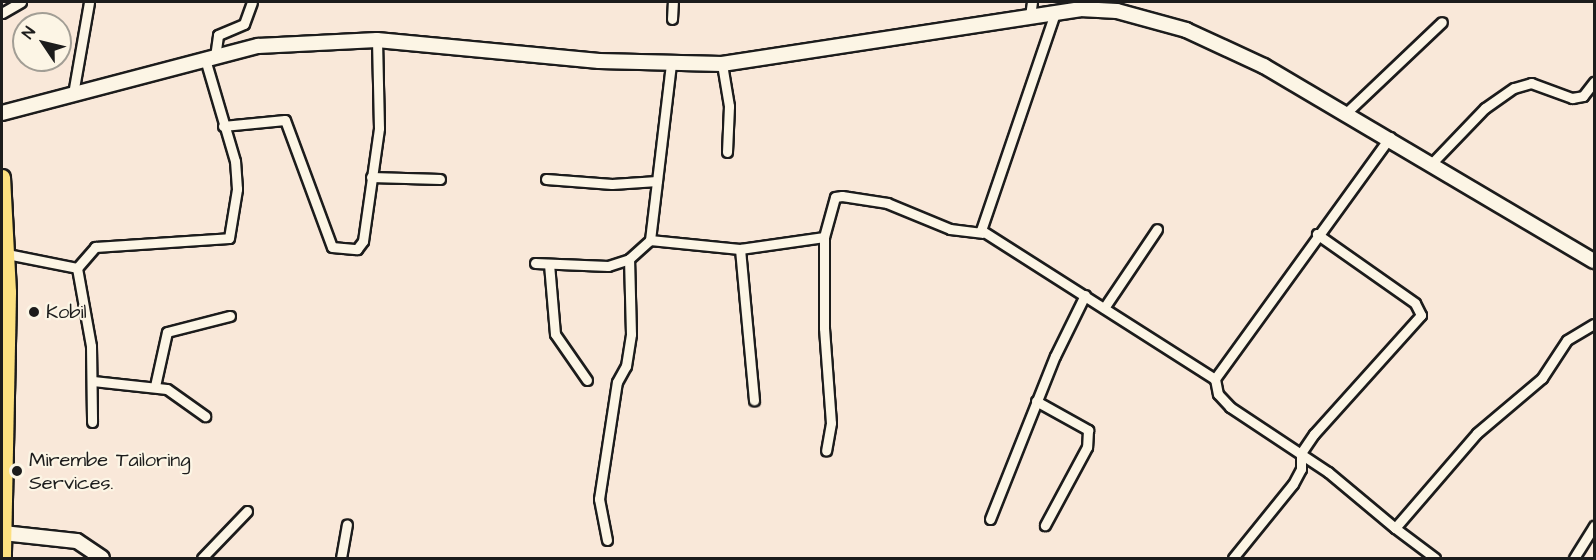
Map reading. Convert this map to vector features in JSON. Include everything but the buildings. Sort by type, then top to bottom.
[{"type":"main road","points":[[2,177],[7,254],[3,351],[3,558]]},
{"type":"street","points":[[2,13],[21,2]]},
{"type":"street","points":[[76,268],[95,247],[229,238],[236,179],[210,58],[218,35],[244,24],[252,2]]},
{"type":"street","points":[[672,19],[673,2]]},
{"type":"street","points":[[1030,16],[1032,2]]},
{"type":"street","points":[[73,94],[87,3]]},
{"type":"street","points":[[2,113],[258,46],[377,40],[671,64],[722,64],[1030,16],[1117,11],[1186,30],[1346,112],[1594,261]]},
{"type":"street","points":[[982,233],[980,225],[991,189],[1055,13]]},
{"type":"street","points":[[1346,112],[1442,22]]},
{"type":"street","points":[[223,126],[285,120],[332,248],[361,245],[379,128],[377,40]]},
{"type":"street","points":[[535,263],[618,266],[650,240],[671,64]]},
{"type":"street","points":[[722,64],[729,106],[727,152]]},
{"type":"street","points":[[1432,163],[1485,108],[1514,88],[1531,83],[1572,98],[1582,96],[1594,82]]},
{"type":"street","points":[[1215,379],[1317,234],[1390,137]]},
{"type":"street","points":[[371,177],[440,179]]},
{"type":"street","points":[[546,179],[612,184],[657,182]]},
{"type":"street","points":[[826,451],[831,423],[824,328],[824,237],[835,197],[842,196],[887,203],[950,229],[982,233],[1085,295],[1215,379],[1218,394],[1230,407],[1301,453],[1428,557]]},
{"type":"street","points":[[1104,308],[1157,229]]},
{"type":"street","points":[[1233,558],[1293,484],[1301,469],[1301,453],[1421,315],[1415,303],[1317,234]]},
{"type":"street","points":[[650,240],[740,249],[824,237]]},
{"type":"street","points":[[740,249],[754,400]]},
{"type":"street","points":[[7,254],[76,268]]},
{"type":"street","points":[[607,540],[599,499],[617,382],[626,366],[631,334],[629,259]]},
{"type":"street","points":[[549,264],[555,334],[587,380]]},
{"type":"street","points":[[76,268],[87,311],[93,381],[92,422]]},
{"type":"street","points":[[990,519],[1036,402],[1085,295]]},
{"type":"street","points":[[155,386],[167,332],[230,316]]},
{"type":"street","points":[[1395,528],[1477,434],[1542,378],[1567,340],[1594,324]]},
{"type":"street","points":[[93,381],[155,386],[205,416]]},
{"type":"street","points":[[1036,402],[1088,430],[1087,447],[1045,525]]},
{"type":"street","points":[[202,558],[247,511]]},
{"type":"street","points":[[341,558],[347,525]]},
{"type":"street","points":[[1574,558],[1594,526]]},
{"type":"street","points":[[2,533],[77,541],[102,558]]},
{"type":"place","name":"Kobil","points":[[34,312]]},
{"type":"place","name":"Mirembe Tailoring Services.","points":[[17,471]]}]
